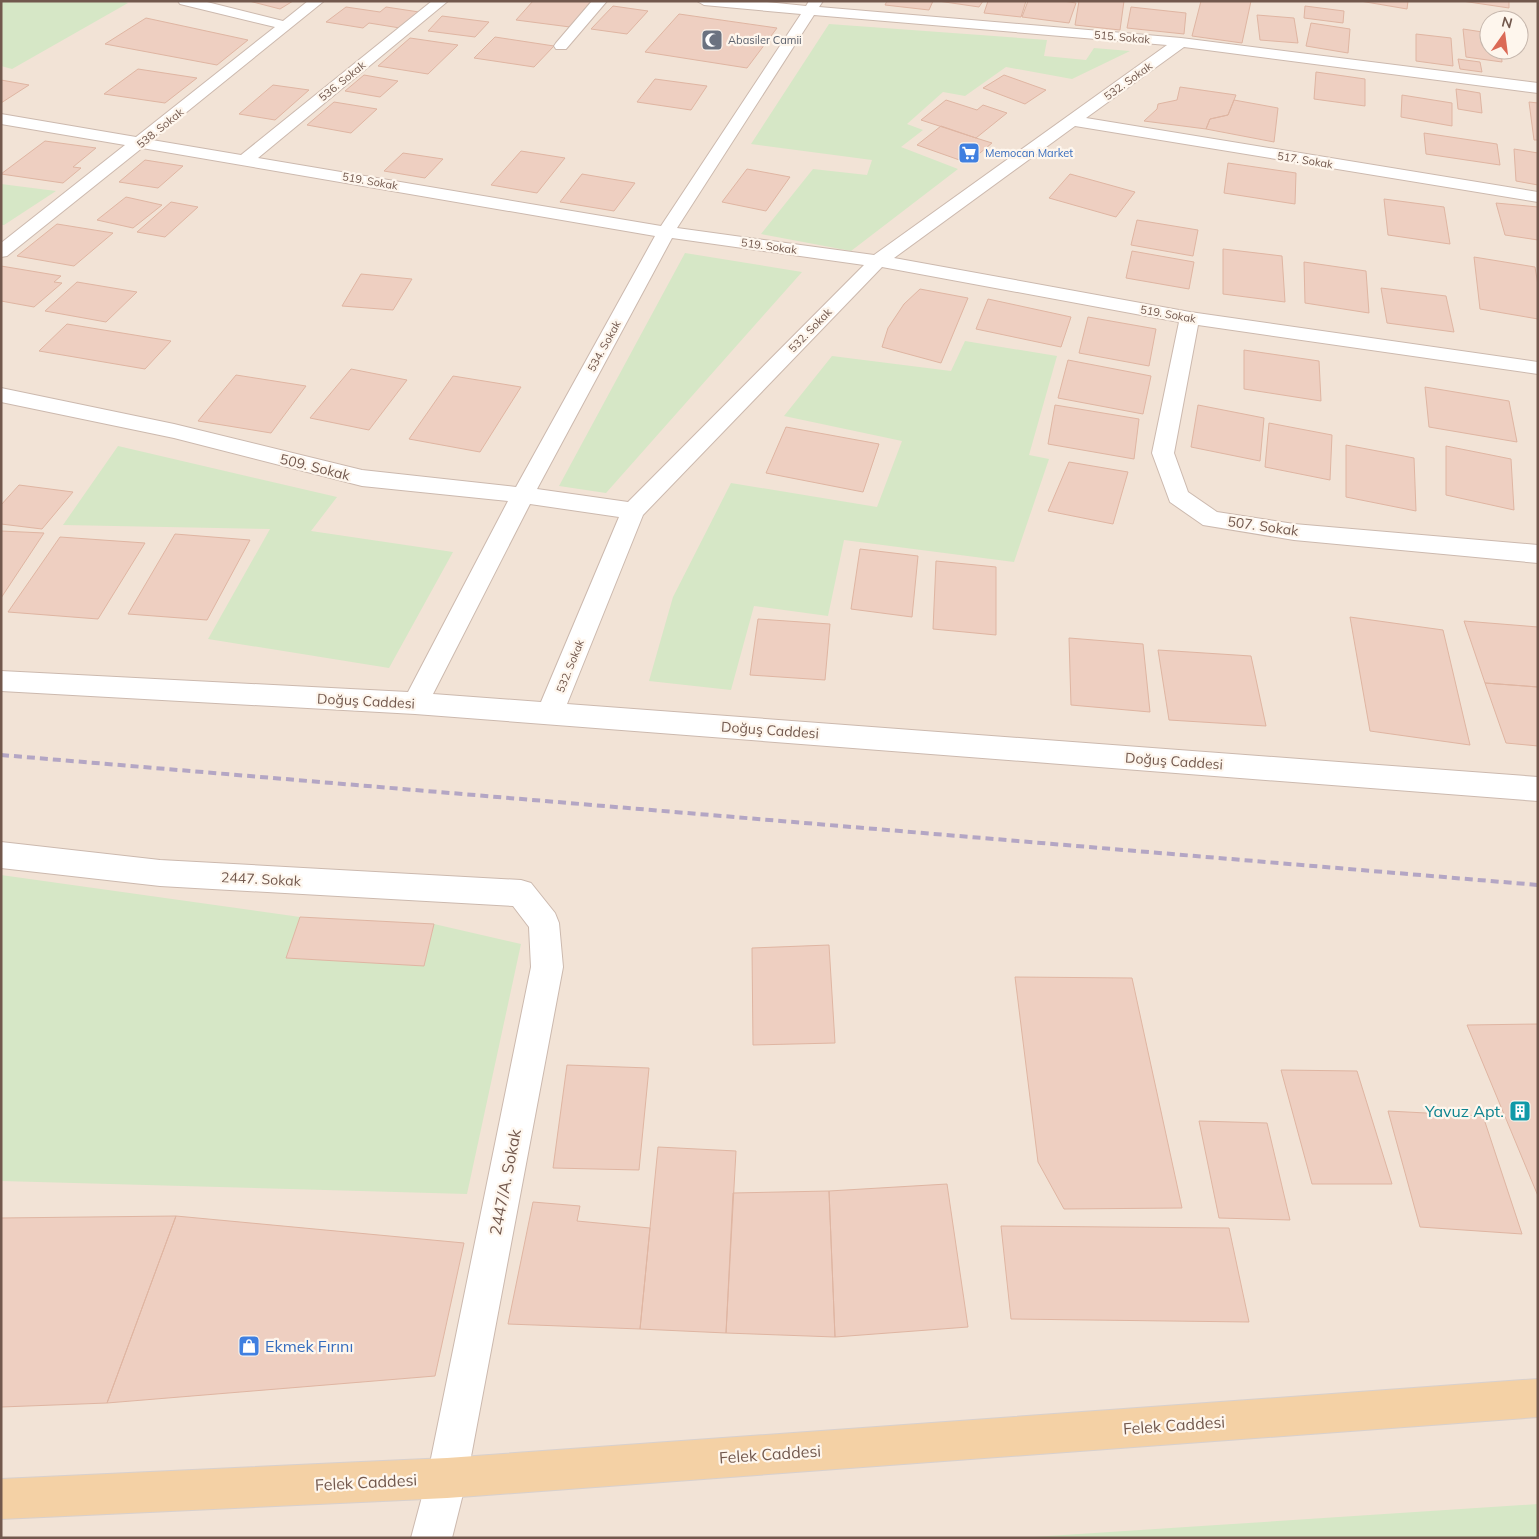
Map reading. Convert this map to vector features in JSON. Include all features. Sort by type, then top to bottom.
[{"type":"main road","name":"Felek Caddesi","points":[[1,1499],[447,1478],[1538,1398]]},
{"type":"street","points":[[185,1],[287,26]]},
{"type":"street","name":"538. Sokak","points":[[1,252],[140,144],[317,1]]},
{"type":"street","name":"536. Sokak","points":[[244,161],[441,1]]},
{"type":"street","points":[[561,46],[600,1]]},
{"type":"street","name":"515. Sokak","points":[[704,1],[813,6],[1181,42],[1538,88]]},
{"type":"street","name":"534. Sokak","points":[[415,703],[523,495],[666,232],[813,6]]},
{"type":"street","name":"532. Sokak","points":[[550,713],[634,511],[878,261],[1181,42]]},
{"type":"street","name":"519. Sokak","points":[[1,119],[666,232],[878,261],[1190,318],[1538,368]]},
{"type":"street","name":"517. Sokak","points":[[1073,121],[1538,197]]},
{"type":"street","name":"507. Sokak","points":[[1190,318],[1163,453],[1178,496],[1211,518],[1294,532],[1538,554]]},
{"type":"street","name":"509. Sokak","points":[[1,395],[174,431],[362,478],[523,495],[634,511]]},
{"type":"street","name":"Doğuş Caddesi","points":[[1,681],[415,703],[1538,789]]},
{"type":"street","name":"2447. Sokak","points":[[1,855],[160,874],[521,893]]},
{"type":"street","name":"2447/A. Sokak","points":[[431,1538],[447,1478],[547,967],[544,922],[521,893]]},
{"type":"shaded area","points":[[1,1],[1538,1],[1538,1538],[1,1538]]},
{"type":"green space","points":[[1,1],[122,1],[128,3],[12,69],[1,66]]},
{"type":"green space","points":[[829,24],[1047,40],[1044,56],[1086,60],[1094,48],[1130,51],[1072,79],[1006,67],[965,96],[943,92],[907,124],[923,130],[901,147],[958,169],[851,251],[761,234],[813,169],[867,175],[872,160],[751,144]]},
{"type":"green space","points":[[1,184],[56,191],[4,225],[1,225]]},
{"type":"green space","points":[[685,253],[802,272],[606,493],[559,486]]},
{"type":"green space","points":[[965,341],[1057,356],[1029,455],[1049,459],[1014,562],[844,540],[828,616],[754,606],[731,690],[649,681],[673,597],[731,483],[877,507],[902,441],[784,416],[832,356],[951,371]]},
{"type":"green space","points":[[118,446],[337,497],[311,531],[453,552],[389,668],[208,639],[270,529],[63,525]]},
{"type":"green space","points":[[1,875],[300,917],[287,958],[424,966],[434,924],[521,944],[467,1194],[1,1181]]},
{"type":"green space","points":[[1538,1504],[1538,1538],[1018,1538]]},
{"type":"building","points":[[249,1],[293,1],[280,9]]},
{"type":"building","points":[[533,1],[591,1],[570,27],[516,20]]},
{"type":"building","points":[[887,1],[933,1],[929,10],[885,5]]},
{"type":"building","points":[[938,1],[983,1],[979,7]]},
{"type":"building","points":[[988,1],[1026,1],[1021,17],[984,13]]},
{"type":"building","points":[[1028,1],[1076,3],[1069,23],[1022,17]]},
{"type":"building","points":[[1079,1],[1124,1],[1120,30],[1075,25]]},
{"type":"building","points":[[1201,1],[1251,1],[1242,43],[1192,36]]},
{"type":"building","points":[[1360,1],[1408,1],[1407,9]]},
{"type":"building","points":[[1462,1],[1509,1],[1509,8]]},
{"type":"building","points":[[613,6],[648,11],[627,34],[591,29]]},
{"type":"building","points":[[1305,6],[1344,11],[1343,23],[1304,18]]},
{"type":"building","points":[[346,7],[380,12],[386,7],[419,12],[400,28],[369,23],[363,28],[326,22]]},
{"type":"building","points":[[1131,7],[1186,13],[1184,34],[1127,28]]},
{"type":"building","name":"Abasiler Camii","points":[[679,14],[777,28],[747,68],[645,52]]},
{"type":"building","points":[[1257,15],[1294,18],[1298,43],[1260,40]]},
{"type":"building","points":[[442,16],[489,22],[475,37],[428,31]]},
{"type":"building","points":[[146,18],[248,40],[217,65],[105,44]]},
{"type":"building","points":[[1311,23],[1350,29],[1348,53],[1306,46]]},
{"type":"building","points":[[1463,29],[1479,31],[1479,59],[1466,57]]},
{"type":"building","points":[[1416,34],[1451,38],[1453,66],[1416,61]]},
{"type":"building","points":[[495,37],[554,46],[534,67],[474,58]]},
{"type":"building","points":[[410,38],[458,45],[428,74],[378,66]]},
{"type":"building","points":[[1458,59],[1480,62],[1482,72],[1460,69]]},
{"type":"building","points":[[138,69],[197,78],[165,103],[104,94]]},
{"type":"building","points":[[1316,72],[1365,79],[1365,106],[1314,99]]},
{"type":"building","points":[[364,75],[398,81],[380,97],[345,91]]},
{"type":"building","points":[[1004,75],[1046,90],[1025,104],[983,88]]},
{"type":"building","points":[[655,79],[707,86],[691,110],[637,102]]},
{"type":"building","points":[[1,80],[29,85],[1,103]]},
{"type":"building","points":[[273,85],[309,90],[275,120],[239,114]]},
{"type":"building","points":[[1180,87],[1236,95],[1228,115],[1210,119],[1206,129],[1144,121],[1157,109],[1158,104],[1177,100]]},
{"type":"building","points":[[1456,89],[1480,93],[1482,113],[1458,109]]},
{"type":"building","points":[[1402,95],[1452,103],[1452,126],[1401,117]]},
{"type":"building","points":[[946,100],[977,110],[983,105],[1007,113],[976,138],[921,120]]},
{"type":"building","points":[[1234,100],[1278,108],[1274,142],[1206,129],[1210,119],[1228,115]]},
{"type":"building","points":[[334,102],[377,109],[351,133],[307,125]]},
{"type":"building","points":[[1529,102],[1538,103],[1538,140],[1534,140]]},
{"type":"building","points":[[941,126],[992,143],[968,163],[917,145]]},
{"type":"building","points":[[1424,133],[1497,144],[1500,165],[1426,154]]},
{"type":"building","points":[[45,141],[96,148],[73,167],[81,168],[63,183],[1,174]]},
{"type":"building","points":[[1514,149],[1538,153],[1538,185],[1516,181]]},
{"type":"building","points":[[521,151],[565,158],[537,193],[491,185]]},
{"type":"building","points":[[403,153],[443,159],[425,178],[384,171]]},
{"type":"building","points":[[145,160],[183,166],[158,188],[119,182]]},
{"type":"building","points":[[1228,163],[1296,173],[1295,204],[1224,193]]},
{"type":"building","points":[[747,169],[790,177],[766,211],[722,202]]},
{"type":"building","points":[[582,174],[635,183],[614,211],[560,202]]},
{"type":"building","points":[[1070,174],[1135,192],[1116,217],[1049,198]]},
{"type":"building","points":[[126,197],[162,205],[133,228],[97,220]]},
{"type":"building","points":[[1384,199],[1444,207],[1450,244],[1388,235]]},
{"type":"building","points":[[171,202],[198,207],[165,237],[137,232]]},
{"type":"building","points":[[1496,203],[1538,207],[1538,240],[1505,235]]},
{"type":"building","points":[[1137,220],[1198,230],[1193,256],[1131,245]]},
{"type":"building","points":[[57,224],[113,233],[74,266],[17,256]]},
{"type":"building","points":[[1223,249],[1282,256],[1285,302],[1223,294]]},
{"type":"building","points":[[1132,251],[1194,262],[1189,289],[1126,278]]},
{"type":"building","points":[[1474,257],[1535,267],[1538,285],[1538,319],[1480,309]]},
{"type":"building","points":[[1304,262],[1366,271],[1369,313],[1305,303]]},
{"type":"building","points":[[1,266],[61,276],[54,282],[62,283],[34,307],[1,301]]},
{"type":"building","points":[[361,274],[412,279],[393,310],[342,306]]},
{"type":"building","points":[[77,282],[137,292],[106,322],[45,311]]},
{"type":"building","points":[[1381,288],[1446,296],[1454,332],[1387,323]]},
{"type":"building","points":[[920,289],[968,298],[941,363],[882,347],[888,328],[904,304]]},
{"type":"building","points":[[988,299],[1071,317],[1061,347],[976,329]]},
{"type":"building","points":[[1088,317],[1156,329],[1149,366],[1079,353]]},
{"type":"building","points":[[67,324],[171,341],[145,369],[39,351]]},
{"type":"building","points":[[1244,350],[1319,361],[1321,401],[1244,389]]},
{"type":"building","points":[[1068,360],[1151,376],[1143,414],[1058,398]]},
{"type":"building","points":[[351,369],[407,380],[369,430],[310,418]]},
{"type":"building","points":[[236,375],[306,386],[271,433],[198,421]]},
{"type":"building","points":[[453,376],[521,387],[480,452],[409,439]]},
{"type":"building","points":[[1425,387],[1509,401],[1517,442],[1429,427]]},
{"type":"building","points":[[1055,405],[1139,419],[1134,459],[1048,444]]},
{"type":"building","points":[[1198,405],[1264,418],[1260,461],[1191,447]]},
{"type":"building","points":[[1269,423],[1332,435],[1330,480],[1265,467]]},
{"type":"building","points":[[786,427],[879,444],[863,492],[766,473]]},
{"type":"building","points":[[1346,445],[1414,458],[1416,511],[1346,497]]},
{"type":"building","points":[[1446,446],[1511,459],[1514,510],[1446,495]]},
{"type":"building","points":[[1069,462],[1128,472],[1113,524],[1048,511]]},
{"type":"building","points":[[19,485],[73,492],[42,529],[1,524],[1,505]]},
{"type":"building","points":[[1,531],[44,533],[1,598]]},
{"type":"building","points":[[175,534],[250,540],[207,620],[128,614]]},
{"type":"building","points":[[60,537],[145,543],[98,619],[8,612]]},
{"type":"building","points":[[860,549],[918,556],[912,617],[851,609]]},
{"type":"building","points":[[936,561],[996,567],[996,635],[933,629]]},
{"type":"building","points":[[1350,617],[1443,630],[1470,745],[1370,731]]},
{"type":"building","points":[[758,619],[830,624],[825,680],[750,675]]},
{"type":"building","points":[[1464,621],[1538,627],[1538,687],[1485,683]]},
{"type":"building","points":[[1069,638],[1143,644],[1150,712],[1071,705]]},
{"type":"building","points":[[1158,650],[1251,656],[1266,726],[1169,720]]},
{"type":"building","points":[[1485,683],[1538,687],[1538,746],[1506,743]]},
{"type":"building","points":[[300,917],[434,924],[424,966],[286,958]]},
{"type":"building","points":[[829,945],[835,1043],[753,1045],[752,948]]},
{"type":"building","points":[[1015,977],[1132,978],[1182,1208],[1064,1209],[1038,1162]]},
{"type":"building","name":"Yavuz Apt.","points":[[1538,1024],[1538,1196],[1467,1025]]},
{"type":"building","points":[[567,1065],[649,1068],[639,1170],[553,1168]]},
{"type":"building","points":[[1281,1070],[1357,1071],[1392,1184],[1312,1184]]},
{"type":"building","points":[[1388,1111],[1483,1116],[1522,1234],[1420,1227]]},
{"type":"building","points":[[1199,1121],[1267,1123],[1290,1220],[1219,1218]]},
{"type":"building","points":[[658,1147],[736,1151],[726,1333],[640,1329]]},
{"type":"building","points":[[947,1184],[968,1327],[835,1337],[829,1191]]},
{"type":"building","points":[[829,1191],[835,1337],[726,1333],[733,1193]]},
{"type":"building","points":[[533,1202],[580,1206],[577,1221],[650,1228],[640,1329],[508,1324]]},
{"type":"building","points":[[176,1216],[107,1403],[1,1407],[1,1218]]},
{"type":"building","points":[[176,1216],[464,1243],[435,1376],[107,1403]]},
{"type":"building","points":[[1001,1226],[1229,1228],[1249,1322],[1011,1319]]},
{"type":"railway","points":[[1,755],[1538,885]]},
{"type":"place","name":"Abasiler Camii","points":[[712,40]]},
{"type":"place","name":"Memocan Market","points":[[969,153]]},
{"type":"place","name":"Yavuz Apt.","points":[[1520,1111]]},
{"type":"place","name":"Ekmek Fırını","points":[[249,1346]]}]
